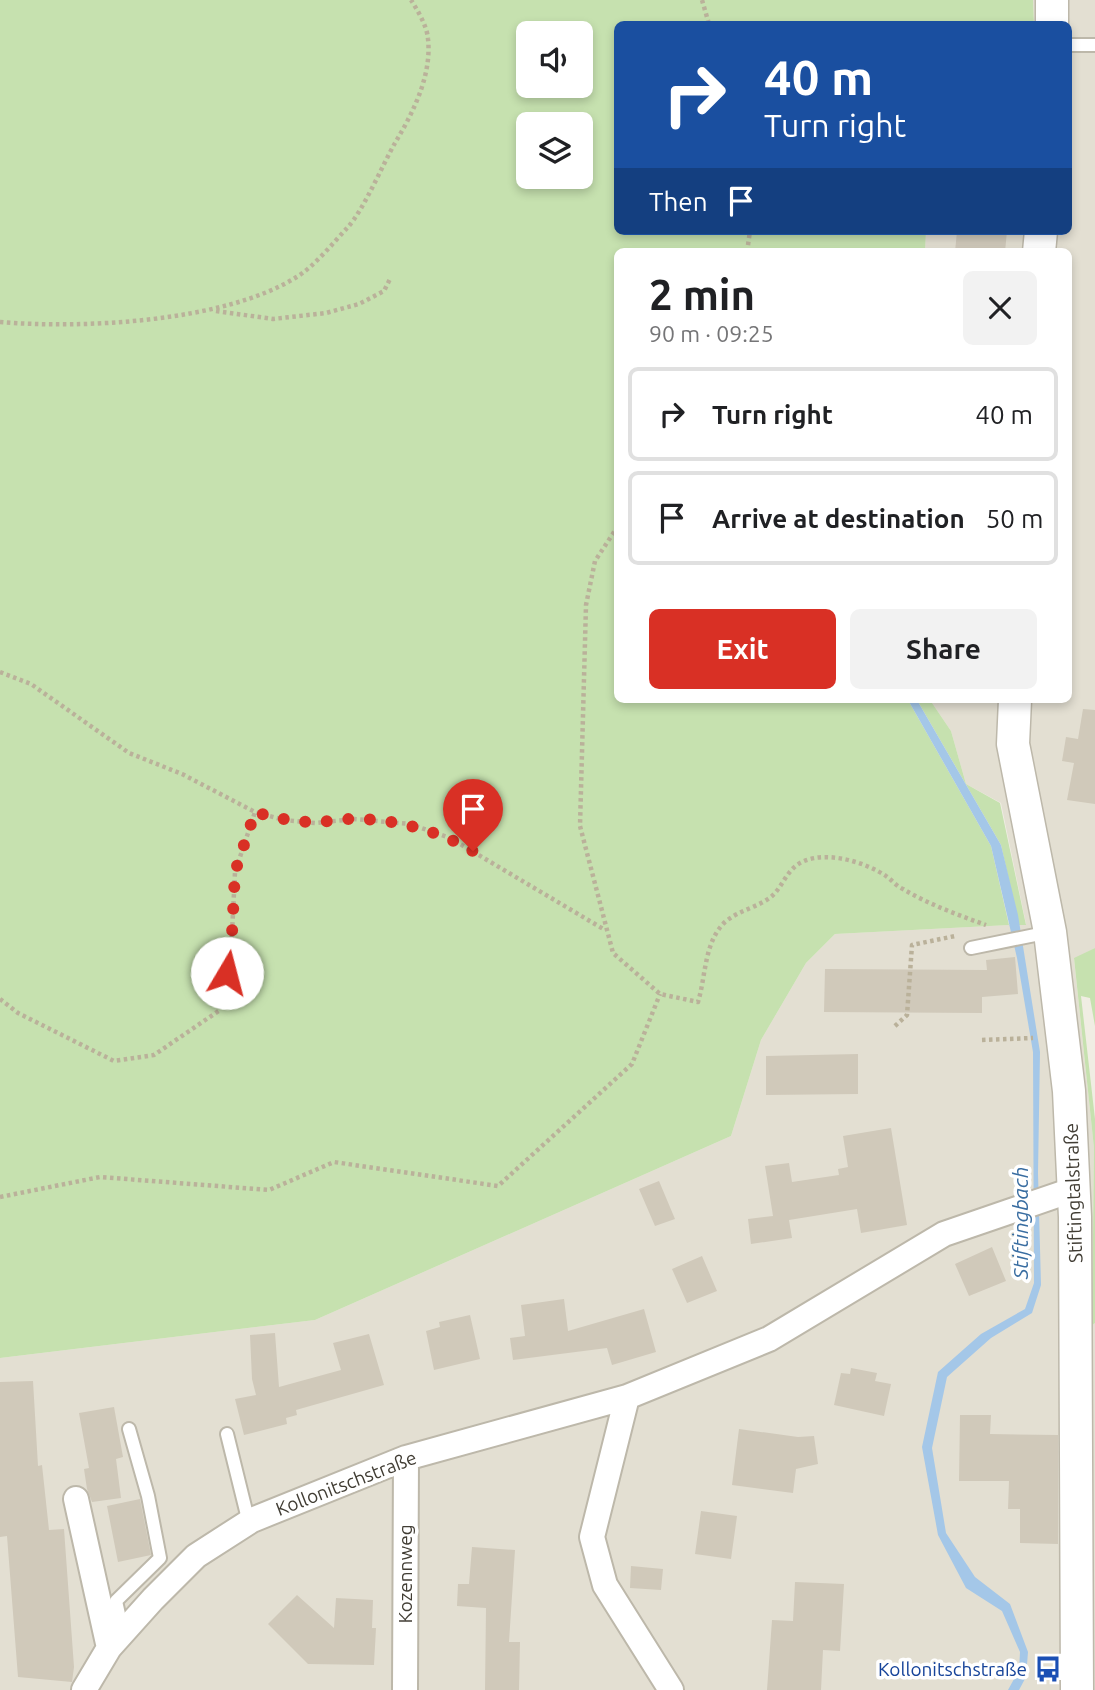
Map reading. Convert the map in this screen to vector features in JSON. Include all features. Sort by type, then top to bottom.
[{"type":"street","points":[[1052,0],[1052,21]]},
{"type":"street","name":"Stiftingtalstraße","points":[[1015,703],[1013,744],[1037,935],[1069,1091],[1063,1193],[1077,1690]]},
{"type":"street","name":"Kollonitschstraße","points":[[84,1690],[116,1640],[196,1556],[249,1523],[406,1458],[627,1398],[769,1339],[944,1234],[1063,1193]]},
{"type":"street","points":[[627,1398],[592,1537],[605,1585],[671,1690]]},
{"type":"street","name":"Kozennweg","points":[[405,1690],[406,1458]]},
{"type":"street","points":[[76,1499],[116,1640]]},
{"type":"lane","points":[[1072,45],[1095,46]]},
{"type":"lane","points":[[971,948],[1037,935]]},
{"type":"lane","points":[[116,1640],[116,1601],[160,1558],[148,1496],[129,1429]]},
{"type":"lane","points":[[227,1434],[249,1523]]},
{"type":"path","points":[[0,322],[43,326],[117,322],[212,310],[270,292],[299,276],[351,224],[402,132],[424,85],[428,38],[411,0]]},
{"type":"path","points":[[702,0],[708,21]]},
{"type":"path","points":[[212,310],[273,320],[326,313],[359,304],[384,291],[391,276]]},
{"type":"path","points":[[614,532],[595,561],[586,605],[580,826],[613,953],[660,994],[698,1002],[706,977],[710,945],[725,922],[773,895],[787,873],[804,861],[828,856],[857,863],[885,875],[901,889],[959,915],[999,928],[1007,941]]},
{"type":"path","points":[[0,671],[31,684],[129,752],[182,774],[255,812],[284,820],[315,822],[354,819],[410,824],[450,838],[606,930]]},
{"type":"path","points":[[0,999],[18,1013],[114,1062],[154,1055],[220,1010],[231,954],[235,872],[255,812]]},
{"type":"path","points":[[895,1026],[907,1015],[912,945],[961,934]]},
{"type":"path","points":[[0,1197],[100,1177],[270,1190],[334,1162],[498,1185],[632,1064],[660,994]]},
{"type":"path","points":[[982,1040],[1023,1039]]},
{"type":"shaded area","points":[[1033,0],[1095,0],[1095,948],[1074,959],[1094,1148],[1092,1324],[1095,1323],[1095,1690],[0,1690],[0,1358],[315,1320],[731,1136],[761,1040],[806,963],[835,934],[1026,924],[1001,803],[966,784],[951,731],[932,703],[1072,703],[1072,248],[925,248],[926,235],[1072,235],[1072,21],[1034,21]]},
{"type":"green space","points":[[0,0],[1033,0],[1034,21],[614,21],[614,235],[926,235],[925,248],[614,248],[614,703],[910,703],[991,846],[1009,925],[835,934],[806,963],[761,1040],[731,1136],[315,1320],[0,1358]]},
{"type":"green space","points":[[919,703],[932,703],[951,731],[966,784],[1000,803],[1026,925],[1019,925],[1001,845]]},
{"type":"green space","points":[[1095,948],[1095,1026],[1090,998],[1081,996],[1095,1119],[1095,1323],[1092,1325],[1094,1148],[1074,958]]},
{"type":"water","name":"Stiftingbach","points":[[910,703],[919,703],[1001,845],[1018,915],[1040,1052],[1038,1173],[1041,1285],[1032,1313],[991,1338],[947,1377],[932,1448],[946,1533],[975,1577],[1010,1604],[1028,1652],[1026,1677],[1019,1690],[1008,1690],[1019,1670],[1020,1652],[1002,1611],[966,1588],[938,1535],[922,1447],[938,1372],[981,1334],[1025,1309],[1034,1283],[1033,1052],[1017,958],[991,846]]},
{"type":"building","points":[[957,235],[1007,235],[1005,248],[955,248]]},
{"type":"building","points":[[1083,709],[1095,710],[1095,804],[1067,800],[1074,763],[1062,761],[1066,737],[1078,739]]},
{"type":"building","points":[[1015,957],[1018,994],[982,997],[982,1013],[824,1012],[825,969],[987,970],[986,960]]},
{"type":"building","points":[[858,1054],[858,1094],[766,1095],[766,1056]]},
{"type":"building","points":[[891,1128],[907,1225],[861,1233],[857,1209],[789,1220],[792,1238],[751,1244],[748,1219],[773,1216],[765,1166],[789,1163],[792,1182],[839,1175],[838,1169],[848,1167],[843,1136]]},
{"type":"building","points":[[659,1181],[675,1219],[655,1226],[639,1189]]},
{"type":"building","points":[[992,1247],[1006,1281],[969,1296],[955,1264]]},
{"type":"building","points":[[702,1256],[717,1291],[687,1303],[672,1269]]},
{"type":"building","points":[[564,1299],[568,1331],[644,1309],[656,1352],[612,1365],[607,1348],[513,1360],[510,1338],[525,1336],[521,1305]]},
{"type":"building","points":[[470,1315],[480,1359],[434,1370],[426,1331],[440,1327],[439,1322]]},
{"type":"building","points":[[275,1333],[279,1387],[341,1370],[333,1343],[369,1334],[384,1385],[296,1410],[297,1415],[286,1418],[287,1424],[244,1435],[235,1399],[256,1395],[252,1379],[250,1335]]},
{"type":"building","points":[[851,1368],[877,1373],[875,1381],[891,1384],[884,1416],[834,1405],[841,1373],[850,1374]]},
{"type":"building","points":[[33,1381],[38,1466],[42,1465],[49,1530],[64,1529],[74,1667],[72,1682],[18,1677],[7,1536],[0,1537],[0,1382]]},
{"type":"building","points":[[114,1407],[123,1457],[116,1459],[121,1498],[92,1502],[84,1469],[89,1468],[79,1413]]},
{"type":"building","points":[[960,1415],[991,1415],[990,1434],[1058,1435],[1058,1544],[1020,1543],[1020,1509],[1008,1509],[1009,1481],[959,1481]]},
{"type":"building","points":[[739,1429],[798,1437],[814,1436],[818,1464],[796,1469],[793,1493],[732,1485]]},
{"type":"building","points":[[140,1499],[151,1555],[118,1562],[107,1506]]},
{"type":"building","points":[[701,1511],[737,1516],[731,1559],[695,1554]]},
{"type":"building","points":[[472,1547],[515,1550],[509,1642],[520,1642],[519,1690],[485,1690],[486,1608],[457,1606],[458,1584],[469,1584]]},
{"type":"building","points":[[631,1566],[663,1569],[661,1590],[630,1588]]},
{"type":"building","points":[[795,1582],[844,1584],[840,1651],[823,1650],[821,1690],[767,1690],[772,1620],[793,1621]]},
{"type":"building","points":[[297,1595],[334,1628],[336,1598],[373,1600],[372,1628],[376,1628],[374,1665],[308,1664],[268,1624]]},
{"type":"place","name":"Kollonitschstraße","points":[[1048,1669]]},
{"type":"route","points":[[227,973],[231,954],[235,872],[255,812],[284,820],[315,822],[354,819],[410,824],[450,838],[473,851]]}]
